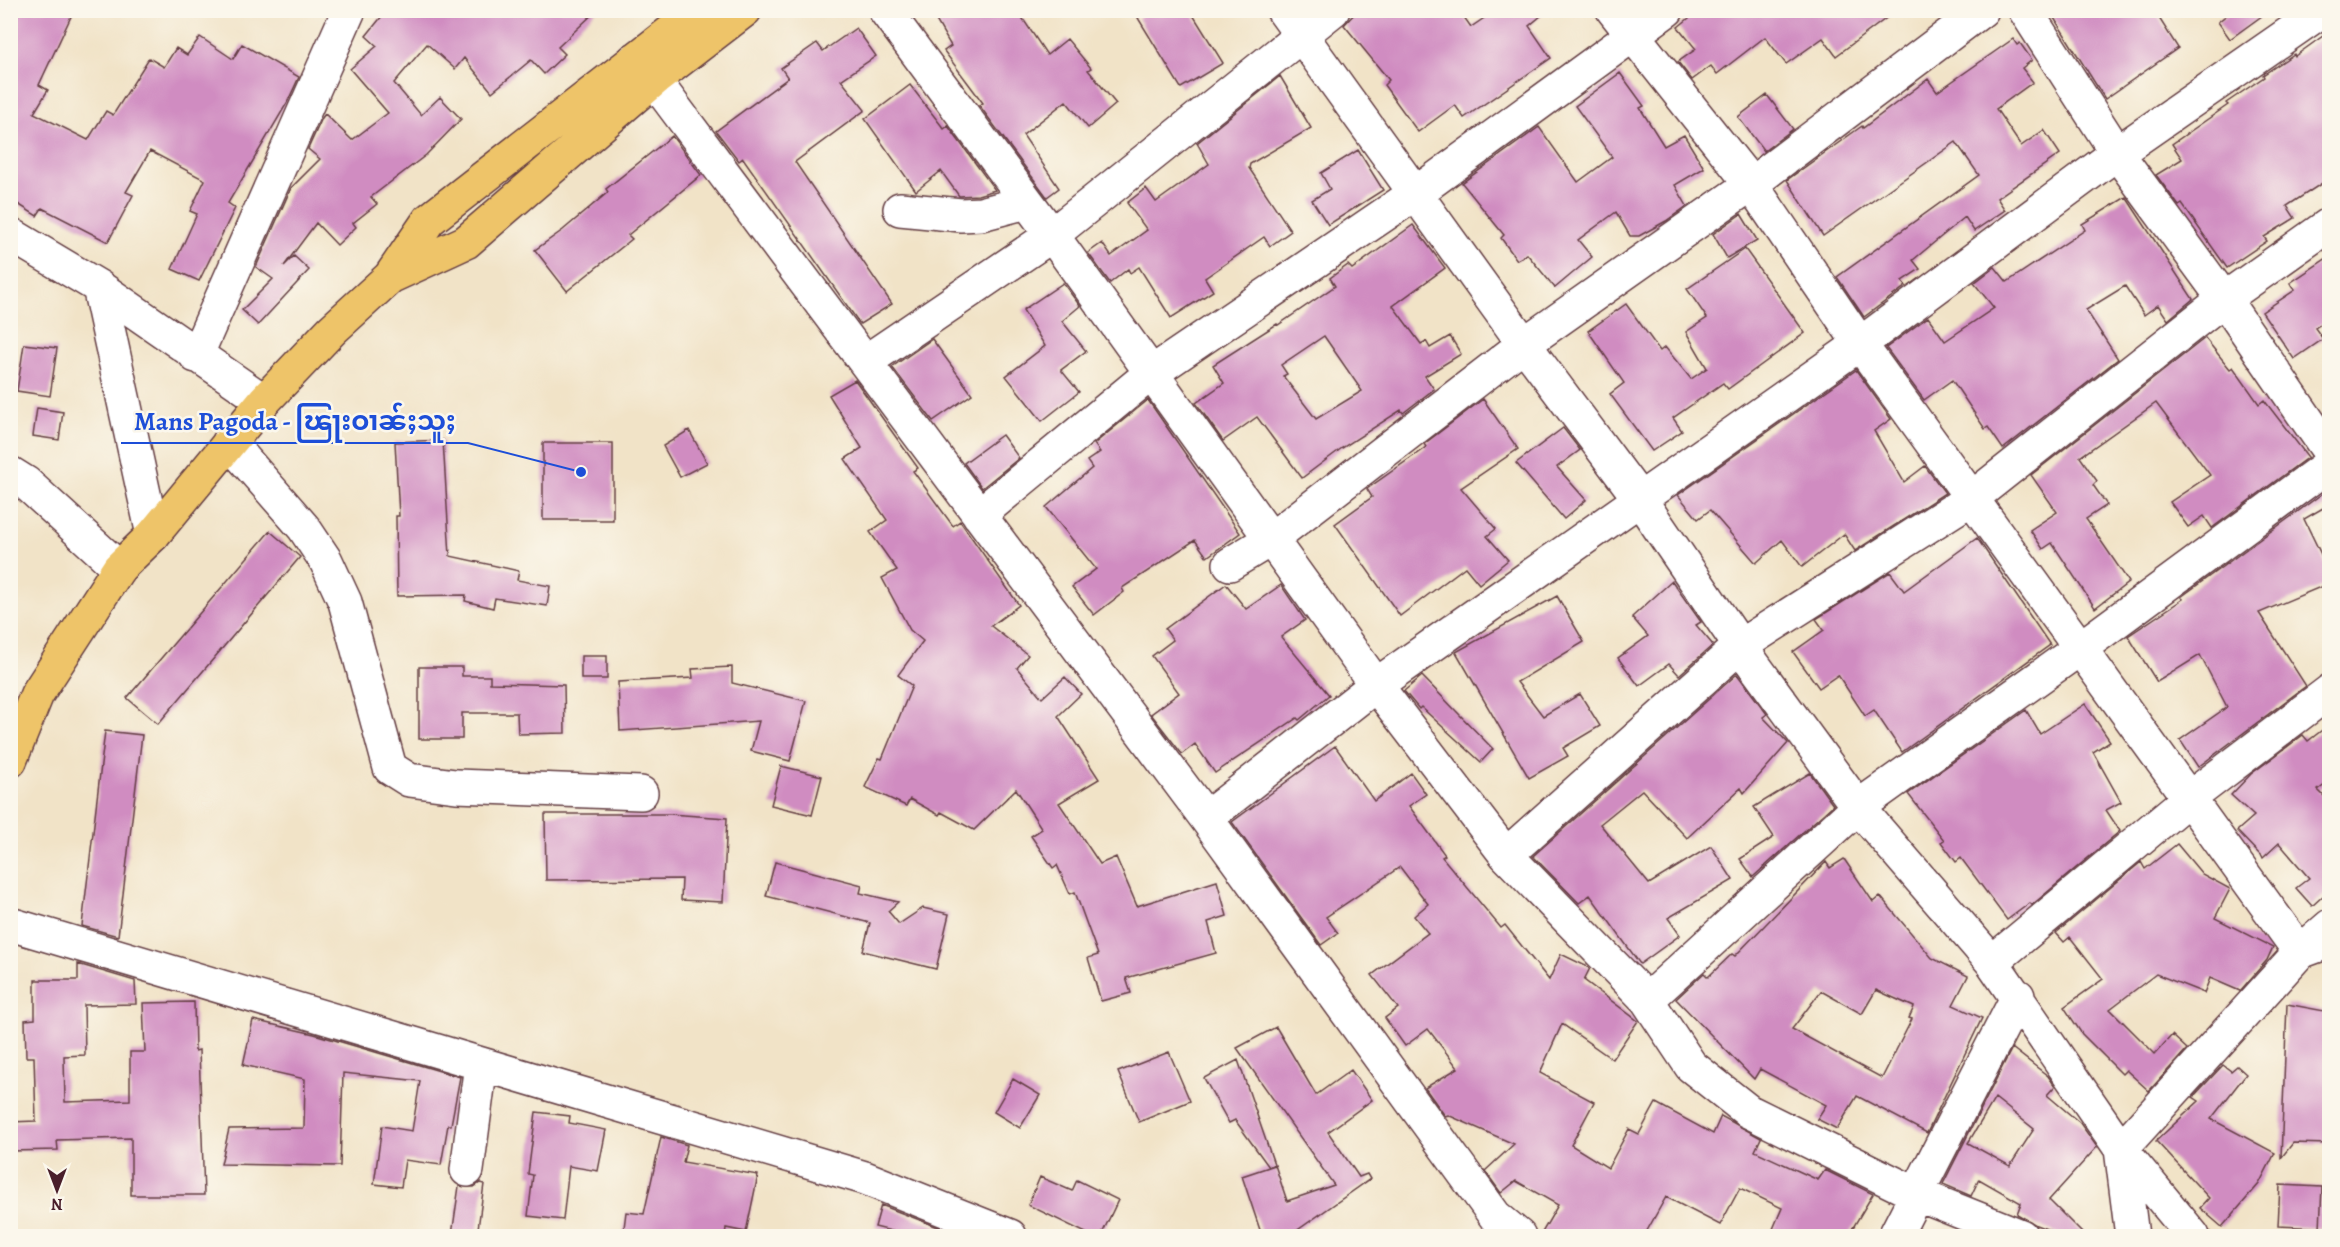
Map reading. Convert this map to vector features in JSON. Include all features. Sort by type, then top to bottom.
[{"type":"main road","points":[[644,70],[699,10]]},
{"type":"main road","points":[[10,761],[37,694],[119,568],[153,535],[264,400],[332,330],[390,278],[429,220],[644,70],[745,10]]},
{"type":"street","points":[[196,356],[349,10]]},
{"type":"street","points":[[885,10],[1052,235],[1376,685],[1506,855],[1647,1000],[1691,1066],[1748,1111],[1916,1194],[2021,1236]]},
{"type":"street","points":[[865,362],[1052,235],[1291,22],[1333,10]]},
{"type":"street","points":[[1613,10],[1751,184],[1860,344],[2188,799],[2315,947]]},
{"type":"street","points":[[979,515],[1150,374],[1416,193],[1667,10]]},
{"type":"street","points":[[1230,564],[1271,539],[1524,345],[1751,184],[1982,10]]},
{"type":"street","points":[[2025,10],[2117,153],[2224,299],[2330,453]]},
{"type":"street","points":[[1206,818],[1376,685],[1860,344],[2117,153],[2323,10]]},
{"type":"street","points":[[1291,22],[1524,345],[1639,498],[1740,646],[1858,807],[1992,962],[2018,996],[2121,1149],[2193,1236]]},
{"type":"street","points":[[644,70],[1206,818],[1495,1216],[1519,1236]]},
{"type":"street","points":[[900,209],[961,215],[981,214],[1027,202]]},
{"type":"street","points":[[1506,855],[1740,646],[1972,498],[2224,299],[2330,224]]},
{"type":"street","points":[[10,234],[99,287],[196,356],[264,400]]},
{"type":"street","points":[[99,287],[153,535]]},
{"type":"street","points":[[229,442],[304,528],[326,561],[345,602],[390,768],[409,780],[456,786],[641,793]]},
{"type":"street","points":[[1647,1000],[1858,807],[2079,650],[2330,464]]},
{"type":"street","points":[[10,473],[26,483],[119,568]]},
{"type":"street","points":[[1992,962],[2188,799],[2330,691]]},
{"type":"street","points":[[10,924],[865,1178],[1010,1236]]},
{"type":"street","points":[[2121,1149],[2315,947],[2330,926]]},
{"type":"street","points":[[1895,1236],[2018,996]]},
{"type":"street","points":[[466,1170],[481,1064]]},
{"type":"street","points":[[2121,1149],[2132,1236]]},
{"type":"building","points":[[18,10],[74,10],[39,85],[48,90],[34,113],[88,140],[106,111],[113,115],[149,58],[164,67],[176,48],[187,55],[200,37],[233,59],[242,44],[299,77],[287,103],[228,203],[235,208],[199,281],[172,269],[197,214],[190,211],[205,180],[150,151],[126,192],[133,195],[108,242],[42,208],[37,216],[10,199],[10,26]]},
{"type":"building","points":[[387,10],[597,10],[558,47],[565,54],[544,74],[531,60],[492,92],[464,58],[455,69],[427,44],[394,83],[421,115],[440,97],[461,119],[426,155],[371,197],[377,204],[353,223],[356,227],[337,245],[316,223],[284,266],[294,256],[309,270],[258,325],[242,310],[273,279],[256,267],[291,188],[320,159],[308,149],[322,118],[325,114],[352,140],[388,113],[350,69],[377,46],[366,36]]},
{"type":"building","points":[[930,10],[1017,10],[1047,55],[1067,39],[1091,68],[1088,70],[1116,104],[1088,128],[1066,101],[1023,135],[1059,188],[1047,197],[979,105],[983,103],[944,51],[951,46]]},
{"type":"building","points":[[1150,10],[1190,10],[1223,63],[1181,88],[1138,18]]},
{"type":"building","points":[[1358,10],[1459,10],[1471,27],[1496,10],[1548,10],[1529,26],[1551,58],[1464,118],[1455,105],[1418,132],[1384,85],[1389,80],[1344,25]]},
{"type":"building","points":[[1699,10],[1897,10],[1836,56],[1823,38],[1786,64],[1765,37],[1717,74],[1711,66],[1692,80],[1678,62],[1696,49],[1678,27]]},
{"type":"building","points":[[2049,10],[2154,10],[2178,48],[2105,99]]},
{"type":"building","points":[[2233,10],[2270,10],[2230,39],[2218,22]]},
{"type":"building","points":[[856,28],[876,56],[841,80],[865,110],[795,162],[892,304],[860,324],[743,158],[739,161],[716,131],[788,78],[781,68],[817,43],[823,51]]},
{"type":"building","points":[[2330,31],[2330,178],[2287,206],[2295,218],[2264,237],[2267,241],[2227,268],[2182,204],[2179,206],[2156,175],[2182,159],[2172,144],[2228,105],[2226,103],[2264,77],[2263,75]]},
{"type":"building","points":[[2013,39],[2017,45],[2020,43],[2032,60],[2022,68],[2033,82],[1996,109],[2021,146],[2044,130],[2060,154],[1997,198],[2005,210],[1974,231],[1965,217],[1913,260],[1920,269],[1902,281],[1906,286],[1864,317],[1837,277],[1979,175],[1956,142],[1823,236],[1787,180],[1862,126],[1863,128],[1928,79],[1937,92]]},
{"type":"building","points":[[1620,73],[1644,106],[1640,108],[1664,146],[1684,135],[1704,168],[1675,185],[1687,206],[1666,221],[1639,236],[1630,236],[1616,212],[1578,240],[1592,257],[1555,288],[1527,254],[1517,260],[1501,238],[1504,235],[1462,183],[1539,127],[1578,182],[1612,157],[1575,106]]},
{"type":"building","points":[[1280,76],[1311,128],[1250,164],[1249,168],[1291,231],[1270,246],[1264,237],[1205,278],[1213,291],[1171,318],[1139,267],[1130,273],[1128,269],[1110,283],[1088,253],[1102,243],[1111,256],[1147,230],[1127,203],[1146,188],[1156,202],[1209,164],[1197,143]]},
{"type":"building","points":[[910,85],[944,129],[948,126],[995,190],[978,195],[959,196],[941,171],[916,191],[865,119]]},
{"type":"building","points":[[1767,95],[1793,129],[1764,151],[1738,117]]},
{"type":"building","points":[[672,136],[701,175],[628,235],[632,239],[567,291],[535,250],[563,230],[608,192],[606,189]]},
{"type":"building","points":[[1358,150],[1383,190],[1328,225],[1312,200],[1330,189],[1321,173]]},
{"type":"building","points":[[2126,197],[2193,299],[2168,320],[2158,305],[2144,315],[2125,286],[2086,310],[2118,359],[2003,449],[1988,427],[1985,429],[1952,380],[1924,400],[1886,348],[1928,317],[1945,341],[1994,308],[1974,283],[1995,267],[2007,282],[2085,230],[2082,224]]},
{"type":"building","points":[[1741,214],[1757,240],[1727,258],[1713,234]]},
{"type":"building","points":[[1413,225],[1445,268],[1393,306],[1421,344],[1426,341],[1430,348],[1450,336],[1461,354],[1425,376],[1434,389],[1403,413],[1401,410],[1342,448],[1302,478],[1257,417],[1223,441],[1196,403],[1224,383],[1213,365],[1335,286],[1330,278],[1348,265],[1352,269]],"holes":[[[1324,336],[1362,391],[1316,419],[1283,376],[1287,374],[1281,365]]]},
{"type":"building","points":[[1745,249],[1805,333],[1728,389],[1723,383],[1673,418],[1682,431],[1652,451],[1610,394],[1624,383],[1588,331],[1626,304],[1660,351],[1665,347],[1691,379],[1707,368],[1686,332],[1707,318],[1687,289]]},
{"type":"building","points":[[2330,256],[2330,318],[2315,328],[2323,339],[2294,359],[2262,312],[2295,290],[2290,283]]},
{"type":"building","points":[[1063,283],[1080,306],[1062,321],[1086,351],[1061,370],[1079,392],[1042,421],[1006,376],[1045,346],[1023,310]]},
{"type":"building","points":[[2205,338],[2230,369],[2233,367],[2259,404],[2264,400],[2308,457],[2212,528],[2204,516],[2188,527],[2170,502],[2210,475],[2156,403],[2080,457],[2097,481],[2093,485],[2107,505],[2086,519],[2129,582],[2095,608],[2052,543],[2043,549],[2030,530],[2057,512],[2031,475]]},
{"type":"building","points":[[932,339],[972,394],[933,421],[892,367]]},
{"type":"building","points":[[24,344],[57,348],[50,396],[17,391]]},
{"type":"building","points":[[1856,370],[1891,419],[1874,431],[1904,482],[1925,466],[1945,493],[1855,551],[1844,534],[1802,567],[1782,540],[1756,563],[1710,510],[1698,519],[1678,495]]},
{"type":"building","points":[[855,380],[918,468],[913,471],[953,526],[960,521],[1019,605],[991,626],[1028,655],[1017,668],[1042,698],[1065,677],[1081,694],[1058,716],[1099,779],[1059,803],[1100,864],[1116,857],[1137,906],[1217,881],[1227,916],[1208,922],[1216,953],[1126,978],[1131,993],[1101,1001],[1088,958],[1098,955],[1075,892],[1070,894],[1057,865],[1053,868],[1031,836],[1042,829],[1016,789],[974,830],[941,812],[939,815],[910,799],[906,806],[865,787],[879,758],[882,759],[912,686],[898,675],[923,641],[910,630],[882,578],[897,570],[870,532],[887,520],[845,459],[862,448],[829,395]]},
{"type":"building","points":[[1483,399],[1518,449],[1461,488],[1496,529],[1487,536],[1508,560],[1479,584],[1465,567],[1400,616],[1335,524],[1372,497],[1367,489],[1426,447],[1424,444]]},
{"type":"building","points":[[1148,400],[1240,533],[1207,557],[1195,540],[1122,588],[1124,592],[1094,615],[1072,587],[1096,569],[1046,507],[1092,468],[1087,461],[1100,452],[1094,444]]},
{"type":"building","points":[[37,408],[63,412],[59,440],[33,436]]},
{"type":"building","points":[[1563,428],[1580,450],[1557,467],[1586,500],[1564,519],[1516,463]]},
{"type":"building","points":[[689,430],[707,463],[680,477],[663,446]]},
{"type":"building","points":[[1002,435],[1019,458],[982,488],[964,463]]},
{"type":"building","points":[[443,440],[450,556],[519,571],[517,580],[550,586],[547,606],[495,598],[493,608],[465,601],[466,595],[397,596],[396,516],[399,516],[395,442]]},
{"type":"building","points":[[543,443],[613,443],[613,520],[543,520]]},
{"type":"building","points":[[2330,488],[2330,504],[2304,519],[2330,573],[2330,583],[2259,613],[2306,686],[2198,767],[2180,740],[2227,707],[2200,655],[2157,682],[2128,636],[2183,599],[2181,597]]},
{"type":"building","points":[[270,531],[300,557],[158,724],[127,698]]},
{"type":"building","points":[[1977,538],[2050,645],[1902,752],[1874,710],[1865,716],[1838,675],[1819,688],[1793,652],[1824,630],[1816,619],[1890,572],[1904,591]]},
{"type":"building","points":[[1672,581],[1701,622],[1696,625],[1713,645],[1679,675],[1669,664],[1639,686],[1618,658],[1648,636],[1632,617]]},
{"type":"building","points":[[1226,584],[1246,609],[1281,585],[1305,620],[1281,637],[1329,695],[1299,720],[1297,718],[1215,773],[1195,744],[1182,754],[1151,714],[1179,693],[1152,656],[1173,640],[1165,629]]},
{"type":"building","points":[[1557,596],[1584,642],[1517,682],[1543,716],[1580,694],[1600,726],[1563,748],[1568,756],[1529,778],[1456,652]]},
{"type":"building","points":[[581,656],[607,656],[607,679],[581,679]]},
{"type":"building","points":[[419,667],[462,667],[462,676],[490,676],[490,683],[564,685],[565,733],[518,734],[517,713],[462,713],[462,739],[419,739]]},
{"type":"building","points":[[732,667],[732,683],[806,701],[790,761],[751,751],[759,721],[620,731],[618,682],[693,678],[692,669]]},
{"type":"building","points":[[1737,674],[1767,714],[1763,717],[1788,743],[1744,793],[1741,788],[1687,838],[1642,790],[1600,824],[1649,884],[1711,846],[1733,880],[1668,918],[1680,935],[1640,964],[1590,895],[1579,903],[1533,856]]},
{"type":"building","points":[[1422,676],[1493,749],[1481,762],[1421,707],[1419,709],[1404,691]]},
{"type":"building","points":[[2085,704],[2110,741],[2093,752],[2121,802],[2106,810],[2120,831],[2032,905],[2030,903],[2007,920],[1961,858],[1956,862],[1941,842],[1944,840],[1908,794],[2026,710],[2040,734]]},
{"type":"building","points":[[2330,724],[2330,781],[2318,790],[2330,802],[2330,901],[2324,895],[2312,906],[2296,888],[2309,878],[2279,843],[2263,858],[2237,831],[2254,816],[2231,795],[2251,774],[2303,735],[2308,741]]},
{"type":"building","points":[[105,731],[142,735],[118,936],[82,926]]},
{"type":"building","points":[[1335,746],[1374,801],[1411,773],[1426,794],[1409,806],[1445,855],[1442,857],[1501,928],[1505,925],[1549,980],[1561,954],[1590,968],[1584,980],[1638,1021],[1612,1059],[1562,1024],[1540,1073],[1594,1102],[1571,1145],[1608,1168],[1629,1129],[1639,1134],[1656,1103],[1713,1134],[1721,1116],[1761,1138],[1755,1151],[1818,1180],[1825,1170],[1873,1194],[1848,1236],[1770,1236],[1782,1208],[1740,1188],[1720,1225],[1666,1197],[1644,1236],[1540,1236],[1558,1205],[1516,1181],[1501,1193],[1485,1171],[1514,1144],[1448,1115],[1445,1116],[1425,1088],[1458,1068],[1428,1029],[1405,1046],[1385,1018],[1398,1008],[1372,975],[1428,933],[1414,916],[1428,904],[1400,867],[1326,917],[1338,933],[1321,945],[1232,822]]},
{"type":"building","points":[[781,766],[822,776],[812,815],[771,805]]},
{"type":"building","points":[[1810,773],[1833,805],[1753,877],[1740,859],[1774,837],[1754,807]]},
{"type":"building","points":[[545,814],[669,814],[727,818],[723,902],[681,900],[682,879],[546,880]]},
{"type":"building","points":[[2177,844],[2202,874],[2230,889],[2215,918],[2273,947],[2267,960],[2240,991],[2210,978],[2204,993],[2156,974],[2110,1009],[2155,1054],[2172,1035],[2187,1049],[2149,1091],[2126,1070],[2122,1074],[2082,1034],[2064,1007],[2103,979],[2070,937],[2064,942],[2056,933],[2141,862],[2145,869]]},
{"type":"building","points":[[1844,859],[1873,902],[1880,896],[1932,958],[1968,976],[1953,1005],[1982,1018],[1927,1133],[1857,1096],[1837,1129],[1817,1119],[1826,1105],[1760,1069],[1754,1079],[1676,999],[1704,973],[1708,977],[1732,954],[1735,956],[1826,862],[1830,868]],"holes":[[[1876,990],[1914,1007],[1909,1018],[1912,1019],[1882,1078],[1792,1029],[1821,991],[1862,1014]]]},
{"type":"building","points":[[775,862],[862,885],[860,893],[898,902],[888,911],[899,924],[923,908],[949,914],[936,969],[863,951],[870,923],[766,896]]},
{"type":"building","points":[[78,964],[135,981],[136,1004],[84,1005],[85,1055],[64,1056],[65,1102],[130,1100],[130,1052],[145,1052],[143,1003],[194,1002],[195,1051],[199,1050],[204,1195],[131,1195],[131,1138],[57,1140],[58,1150],[10,1151],[10,1122],[36,1121],[34,1057],[26,1057],[25,1020],[35,1019],[35,980],[78,980]]},
{"type":"building","points":[[2287,1004],[2330,1012],[2330,1144],[2293,1143],[2281,1158]]},
{"type":"building","points":[[253,1020],[314,1034],[460,1077],[441,1165],[405,1160],[401,1187],[374,1184],[382,1126],[412,1131],[420,1081],[343,1073],[340,1166],[221,1164],[229,1129],[304,1128],[305,1079],[243,1065]]},
{"type":"building","points":[[1276,1027],[1316,1095],[1351,1070],[1372,1100],[1328,1132],[1359,1177],[1367,1174],[1370,1179],[1289,1236],[1262,1236],[1242,1176],[1275,1165],[1287,1201],[1334,1185],[1237,1048]]},
{"type":"building","points":[[2012,1048],[2048,1076],[2055,1086],[2047,1095],[2080,1123],[2097,1147],[2049,1200],[2085,1236],[2065,1236],[2036,1225],[2017,1214],[2021,1203],[1979,1179],[1971,1196],[1943,1184]],"holes":[[[1995,1098],[2034,1129],[2010,1166],[1968,1143]]]},
{"type":"building","points":[[1169,1052],[1190,1101],[1139,1122],[1118,1072]]},
{"type":"building","points":[[1238,1060],[1274,1164],[1269,1167],[1235,1120],[1229,1123],[1204,1078]]},
{"type":"building","points":[[2223,1065],[2231,1071],[2237,1066],[2246,1074],[2211,1119],[2275,1153],[2259,1184],[2222,1227],[2200,1208],[2209,1198],[2156,1141],[2199,1101],[2193,1097]]},
{"type":"building","points":[[1013,1079],[1040,1095],[1020,1128],[994,1112]]},
{"type":"building","points":[[536,1112],[570,1116],[569,1123],[606,1130],[598,1171],[569,1166],[563,1220],[528,1216],[533,1175],[528,1174]]},
{"type":"building","points":[[661,1137],[687,1145],[683,1162],[758,1175],[746,1232],[726,1228],[725,1236],[623,1236],[626,1212],[644,1214]]},
{"type":"building","points":[[1040,1177],[1072,1191],[1077,1180],[1118,1200],[1101,1236],[1092,1236],[1028,1205]]},
{"type":"building","points":[[480,1183],[484,1184],[477,1236],[452,1235],[459,1186],[474,1187]]},
{"type":"building","points":[[2280,1185],[2322,1187],[2320,1228],[2278,1226]]},
{"type":"building","points":[[881,1205],[961,1236],[911,1236],[875,1227]]},
{"type":"place","name":"Mans Pagoda - ၽြႃးဝၢၼ်ႈသူႈ","points":[[581,472]]}]
